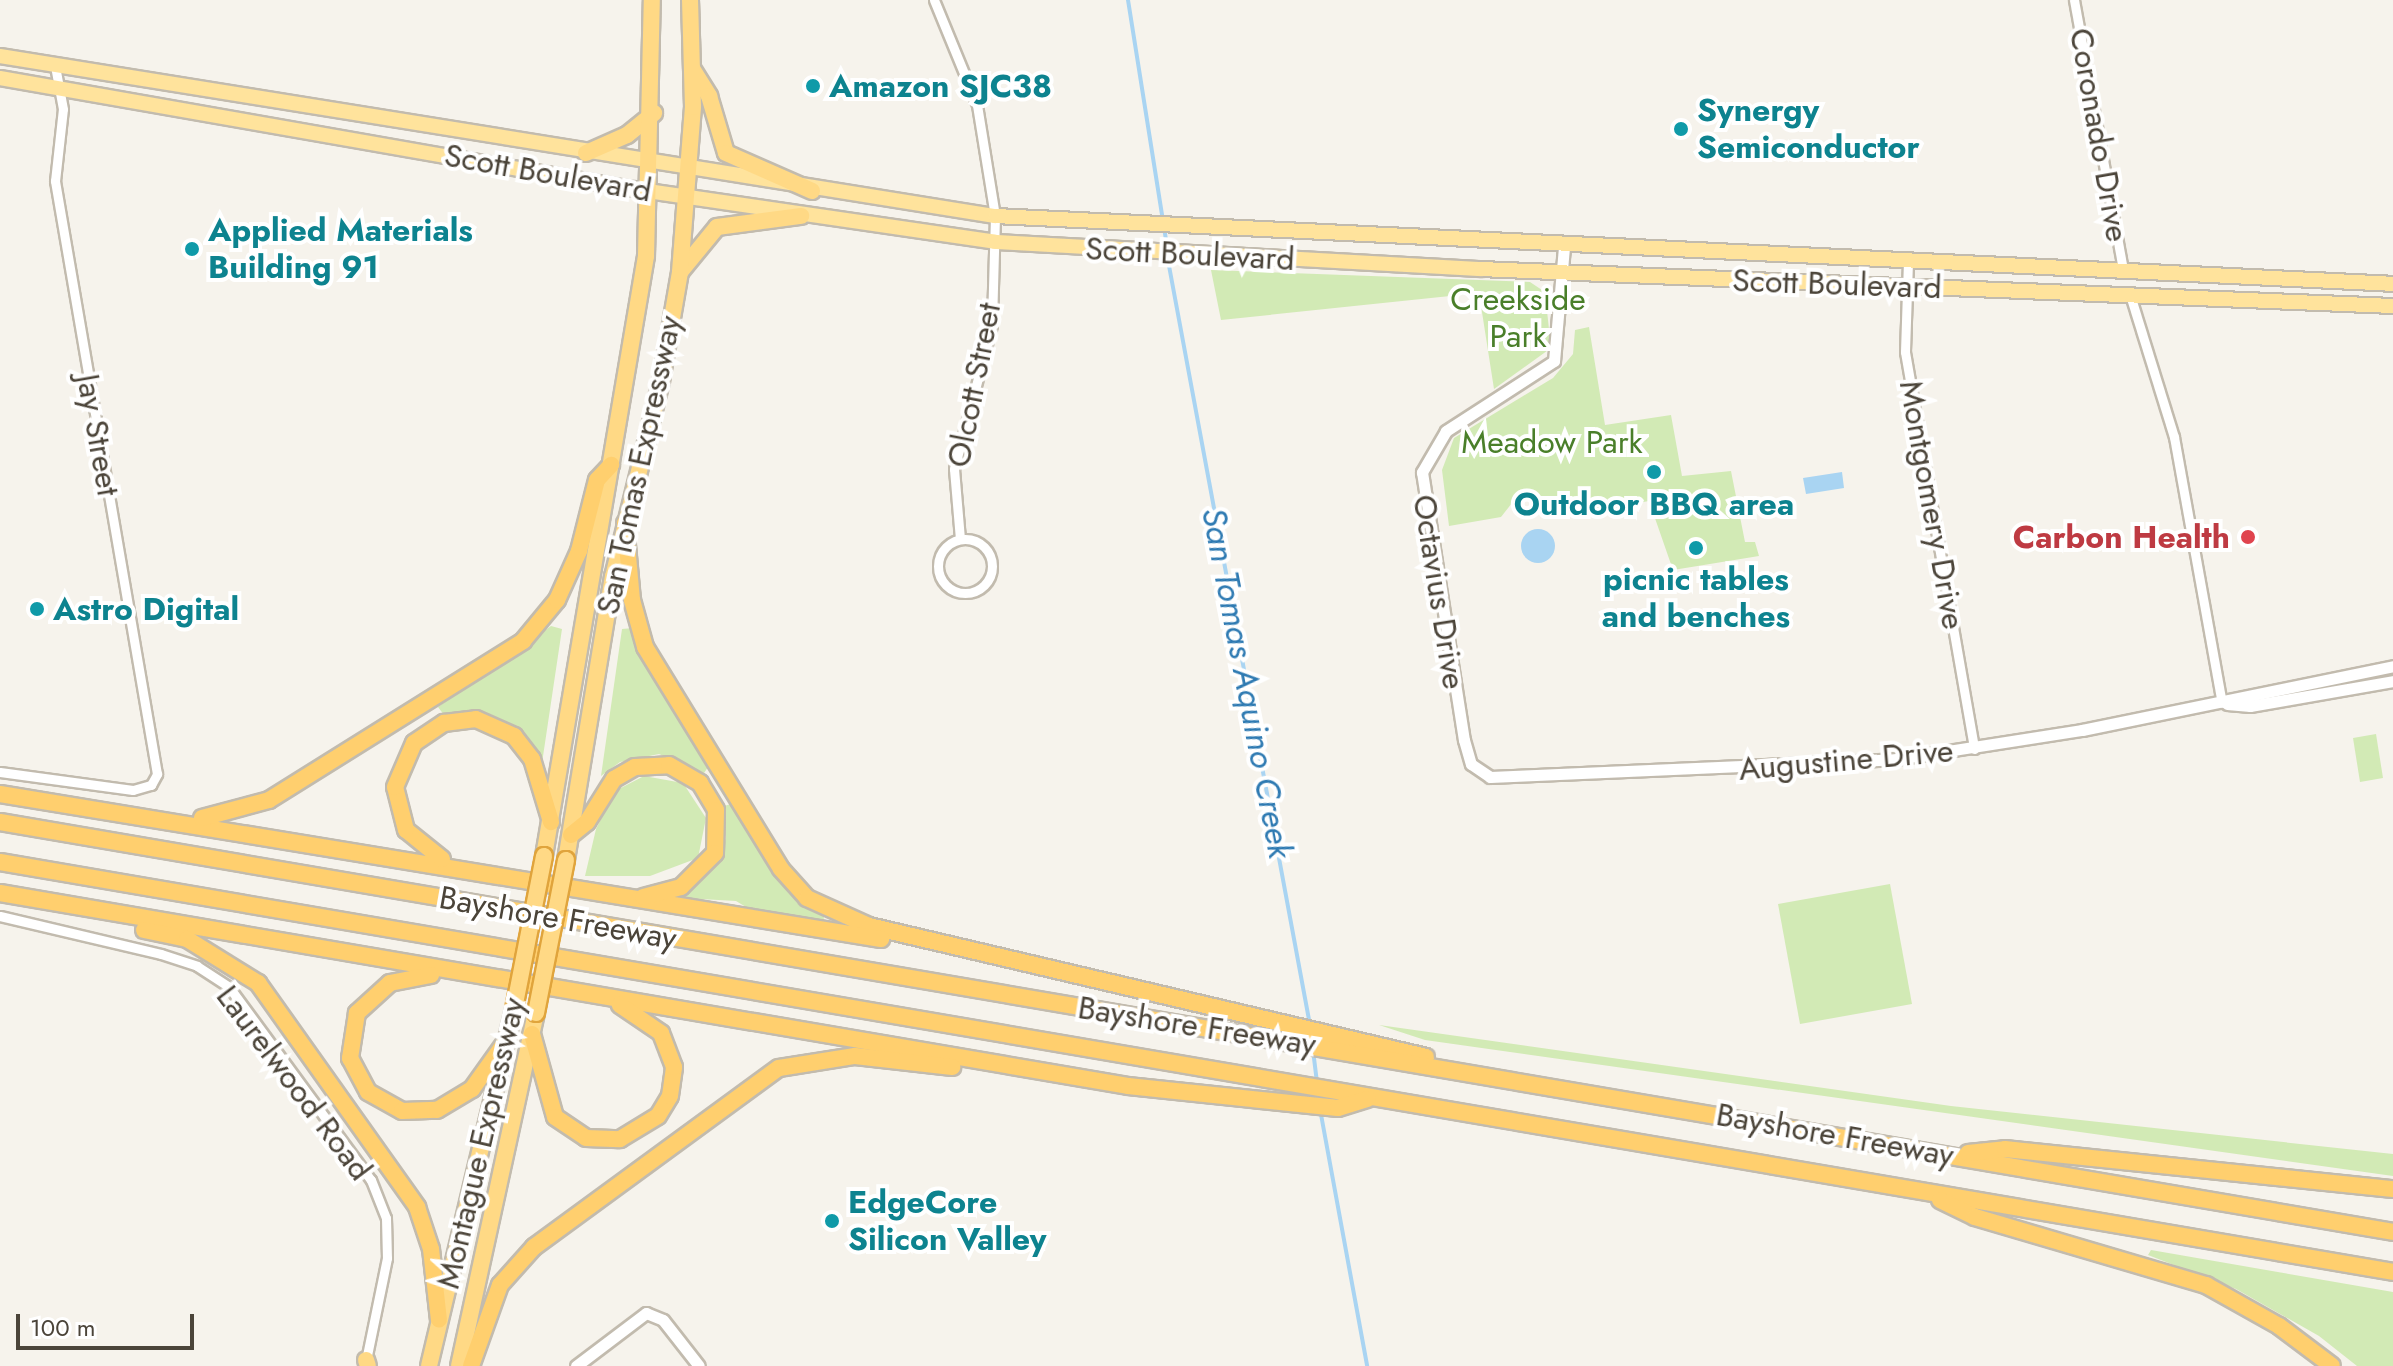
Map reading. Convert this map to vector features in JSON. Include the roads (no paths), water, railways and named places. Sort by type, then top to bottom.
[{"type":"highway","name":"San Tomas Expressway","points":[[531,920],[551,822],[611,465],[652,191],[652,0]]},
{"type":"highway","name":"San Tomas Expressway","points":[[553,926],[625,523],[661,381],[680,272],[693,70],[690,0]]},
{"type":"highway","points":[[693,70],[709,96],[726,153],[812,191]]},
{"type":"highway","points":[[586,153],[627,135],[654,113]]},
{"type":"highway","points":[[680,272],[717,227],[801,216]]},
{"type":"highway","points":[[149,816],[223,817],[258,805],[523,641],[557,600],[579,551],[597,480],[611,465]]},
{"type":"highway","points":[[625,523],[632,600],[645,647],[781,869],[807,898],[835,914],[1025,962],[1399,1047],[1466,1072]]},
{"type":"highway","points":[[466,868],[420,847],[397,805],[404,756],[432,728],[476,719],[514,736],[532,759],[551,822]]},
{"type":"highway","points":[[571,835],[587,822],[614,779],[635,767],[669,765],[700,783],[716,810],[715,853],[681,887],[632,899]]},
{"type":"highway","points":[[0,794],[1025,962]]},
{"type":"highway","name":"Bayshore Freeway","points":[[0,822],[2393,1231]]},
{"type":"highway","name":"Bayshore Freeway","points":[[0,862],[2393,1272]]},
{"type":"highway","points":[[0,893],[187,939],[258,983],[417,1207],[431,1249],[439,1320]]},
{"type":"highway","points":[[23,898],[1128,1086]]},
{"type":"highway","name":"Montague Expressway","points":[[429,1366],[507,1040],[531,920]]},
{"type":"highway","name":"Montague Expressway","points":[[459,1366],[553,926]]},
{"type":"highway","points":[[464,975],[409,977],[364,1002],[349,1041],[361,1084],[402,1111],[437,1110],[472,1089],[507,1040]]},
{"type":"highway","points":[[532,1034],[548,1105],[562,1124],[604,1141],[633,1134],[665,1106],[673,1082],[672,1055],[654,1025],[604,998]]},
{"type":"highway","points":[[471,1366],[500,1285],[534,1247],[779,1068],[855,1056],[1338,1108],[1374,1097]]},
{"type":"highway","points":[[1946,1155],[2005,1149],[2393,1189]]},
{"type":"highway","points":[[1923,1192],[1975,1217],[2206,1285],[2279,1326],[2332,1366]]},
{"type":"main road","name":"Scott Boulevard","points":[[0,56],[812,191],[995,216],[1204,231],[2393,284]]},
{"type":"main road","name":"Scott Boulevard","points":[[0,78],[687,198],[995,242],[1205,256],[1564,273],[2131,298],[2393,306]]},
{"type":"main road","points":[[2123,270],[2131,298]]},
{"type":"street","name":"Olcott Street","points":[[934,0],[977,105],[995,216],[992,325],[954,469],[960,539]]},
{"type":"street","name":"Coronado Drive","points":[[2074,0],[2123,270]]},
{"type":"street","name":"Jay Street","points":[[0,772],[133,790],[151,785],[157,774],[57,193],[58,89],[55,66]]},
{"type":"street","name":"Octavius Drive","points":[[1471,764],[1422,472],[1446,431],[1554,361],[1564,247]]},
{"type":"street","name":"Montgomery Drive","points":[[1908,261],[1905,352],[1974,749]]},
{"type":"street","points":[[2131,298],[2174,437],[2222,703]]},
{"type":"street","points":[[960,539],[984,546],[992,562],[984,586],[968,593],[950,589],[938,565],[944,548],[960,539]]},
{"type":"street","name":"Augustine Drive","points":[[1471,764],[1490,777],[1513,781],[1842,764],[1974,749],[2222,703],[2393,666]]},
{"type":"street","name":"Augustine Drive","points":[[2222,703],[2250,706],[2393,681]]},
{"type":"street","name":"Laurelwood Road","points":[[0,916],[161,954],[197,966],[229,987],[371,1180],[386,1218],[387,1258],[367,1364]]},
{"type":"street","points":[[576,1366],[631,1319],[646,1313],[663,1320],[699,1366]]},
{"type":"water","points":[[1842,472],[1844,488],[1806,494],[1803,478]]},
{"type":"water","points":[[1538,529],[1550,534],[1555,546],[1550,558],[1538,563],[1526,558],[1521,546],[1526,534]]},
{"type":"waterway","name":"San Tomas Aquino Creek","points":[[1128,0],[1167,247]]},
{"type":"waterway","name":"San Tomas Aquino Creek","points":[[1167,255],[1310,1025]]},
{"type":"waterway","name":"San Tomas Aquino Creek","points":[[1313,1050],[1317,1085]]},
{"type":"waterway","name":"San Tomas Aquino Creek","points":[[1320,1109],[1367,1366]]},
{"type":"place","name":"Amazon SJC38","points":[[813,86]]},
{"type":"place","name":"Synergy Semiconductor","points":[[1681,129]]},
{"type":"place","name":"Applied Materials Building 91","points":[[192,249]]},
{"type":"place","name":"Outdoor BBQ area","points":[[1654,472]]},
{"type":"place","name":"Carbon Health","points":[[2248,537]]},
{"type":"place","name":"picnic tables and benches","points":[[1696,548]]},
{"type":"place","name":"Astro Digital","points":[[37,609]]},
{"type":"place","name":"EdgeCore Silicon Valley","points":[[832,1221]]},
{"type":"park label","name":"Creekside Park","points":[[1518,318]]},
{"type":"park label","name":"Meadow Park","points":[[1552,442]]}]
